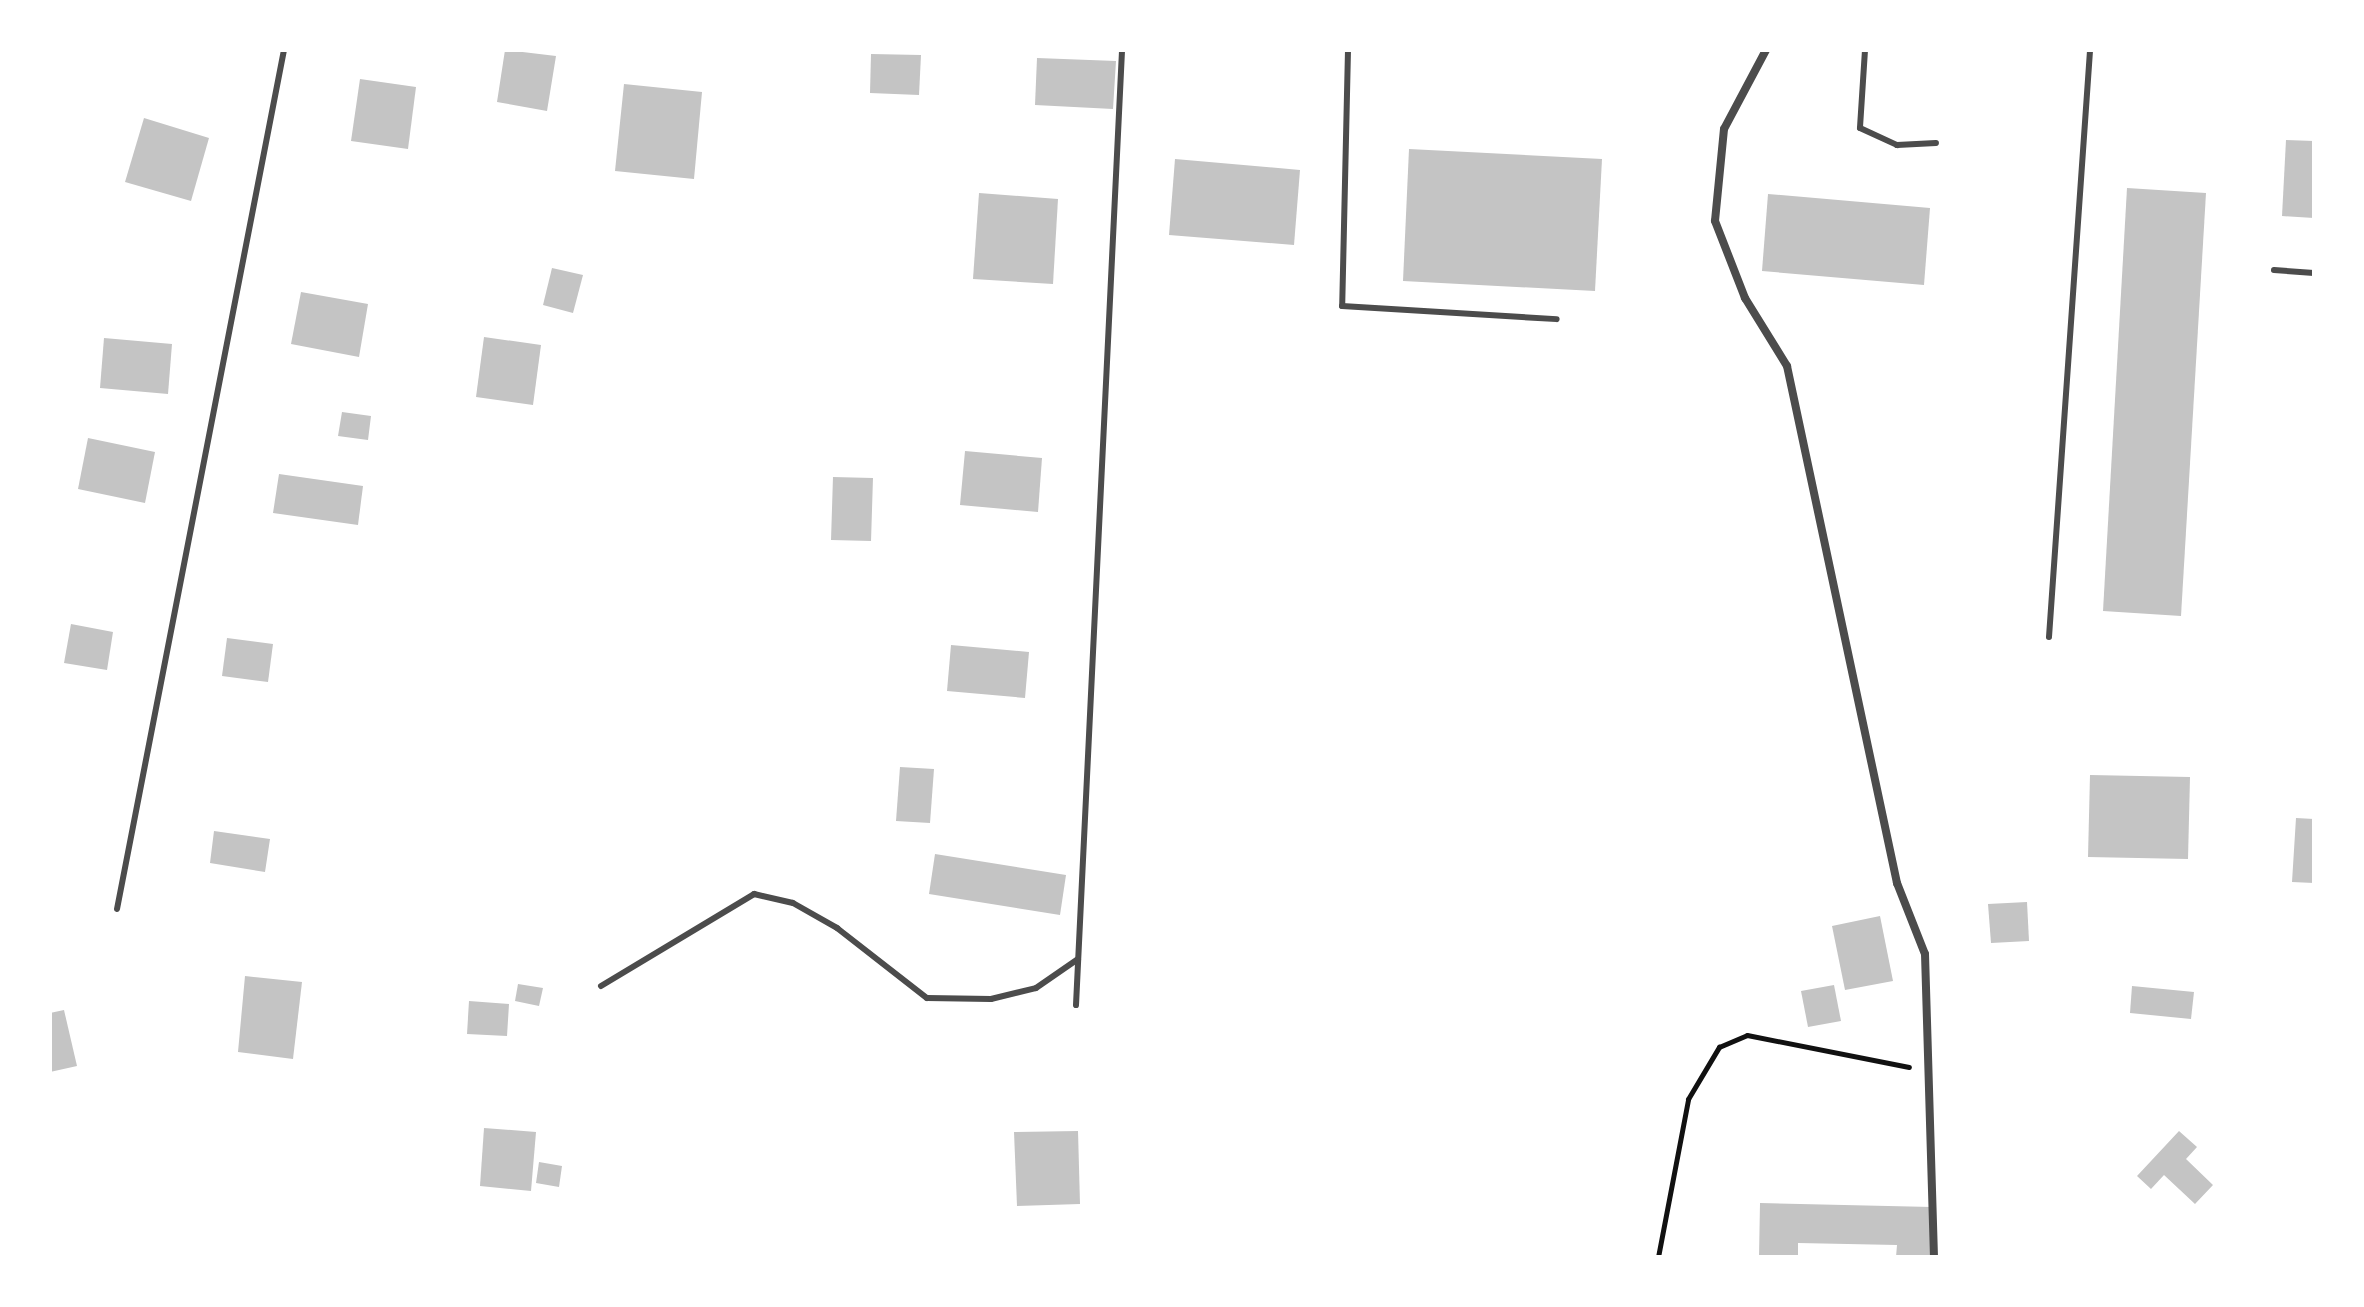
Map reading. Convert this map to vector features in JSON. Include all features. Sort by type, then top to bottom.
[{"type":"street","points":[[1766,50],[1724,129],[1715,221],[1745,298],[1787,366],[1897,883],[1925,954],[1934,1071],[1934,1257]]},
{"type":"lane","points":[[117,909],[284,50]]},
{"type":"lane","points":[[1076,1005],[1122,50]]},
{"type":"lane","points":[[1348,50],[1342,306],[1557,319]]},
{"type":"lane","points":[[1865,50],[1860,128],[1897,145],[1936,143]]},
{"type":"lane","points":[[2049,637],[2090,50]]},
{"type":"lane","points":[[2274,270],[2314,273]]},
{"type":"lane","points":[[601,986],[754,894],[793,903],[837,928],[927,998],[991,999],[1021,992],[1078,959]]},
{"type":"path","points":[[1658,1257],[1688,1099],[1719,1047],[1747,1035],[1934,1071]]},
{"type":"building","points":[[505,50],[556,56],[547,111],[497,102]]},
{"type":"building","points":[[871,54],[921,55],[919,95],[870,93]]},
{"type":"building","points":[[1037,58],[1116,61],[1113,109],[1035,105]]},
{"type":"building","points":[[360,79],[416,87],[408,149],[351,141]]},
{"type":"building","points":[[624,84],[702,92],[694,179],[615,171]]},
{"type":"building","points":[[144,118],[209,138],[191,201],[125,182]]},
{"type":"building","points":[[2286,140],[2314,141],[2314,218],[2282,216]]},
{"type":"building","points":[[1409,149],[1602,159],[1595,291],[1403,281]]},
{"type":"building","points":[[1175,159],[1300,170],[1294,245],[1169,235]]},
{"type":"building","points":[[2127,188],[2206,193],[2181,616],[2103,611]]},
{"type":"building","points":[[979,193],[1058,199],[1053,284],[973,279]]},
{"type":"building","points":[[1768,194],[1930,208],[1924,285],[1762,271]]},
{"type":"building","points":[[552,268],[583,275],[573,313],[543,305]]},
{"type":"building","points":[[301,292],[368,304],[359,357],[291,344]]},
{"type":"building","points":[[484,337],[541,345],[533,405],[476,397]]},
{"type":"building","points":[[104,338],[172,344],[168,394],[100,388]]},
{"type":"building","points":[[342,412],[371,416],[368,440],[338,436]]},
{"type":"building","points":[[88,438],[155,452],[145,503],[78,489]]},
{"type":"building","points":[[965,451],[1042,458],[1038,512],[960,505]]},
{"type":"building","points":[[279,474],[363,486],[358,525],[273,513]]},
{"type":"building","points":[[833,477],[873,478],[871,541],[831,540]]},
{"type":"building","points":[[71,624],[113,632],[107,670],[64,663]]},
{"type":"building","points":[[227,638],[273,644],[268,682],[222,676]]},
{"type":"building","points":[[951,645],[1029,652],[1025,698],[947,691]]},
{"type":"building","points":[[900,767],[934,769],[930,823],[896,821]]},
{"type":"building","points":[[2090,775],[2190,777],[2188,859],[2088,857]]},
{"type":"building","points":[[2296,818],[2314,819],[2314,883],[2292,882]]},
{"type":"building","points":[[214,831],[270,839],[265,872],[210,863]]},
{"type":"building","points":[[935,854],[1066,875],[1060,915],[929,894]]},
{"type":"building","points":[[2027,902],[2029,941],[1991,943],[1988,904]]},
{"type":"building","points":[[1880,916],[1893,981],[1845,990],[1832,926]]},
{"type":"building","points":[[245,976],[302,982],[293,1059],[238,1052]]},
{"type":"building","points":[[518,984],[543,988],[539,1006],[515,1001]]},
{"type":"building","points":[[1834,985],[1841,1021],[1808,1027],[1801,991]]},
{"type":"building","points":[[2132,986],[2194,992],[2191,1019],[2130,1013]]},
{"type":"building","points":[[469,1001],[509,1004],[507,1036],[467,1034]]},
{"type":"building","points":[[64,1010],[77,1066],[50,1072],[50,1013]]},
{"type":"building","points":[[484,1128],[536,1132],[531,1191],[480,1186]]},
{"type":"building","points":[[1078,1131],[1080,1204],[1017,1206],[1014,1132]]},
{"type":"building","points":[[2179,1131],[2197,1147],[2186,1159],[2213,1185],[2195,1204],[2164,1175],[2151,1189],[2137,1176]]},
{"type":"building","points":[[539,1162],[562,1166],[559,1187],[536,1183]]},
{"type":"building","points":[[1760,1203],[1932,1207],[1931,1257],[1896,1257],[1897,1245],[1798,1243],[1798,1257],[1759,1257]]}]
